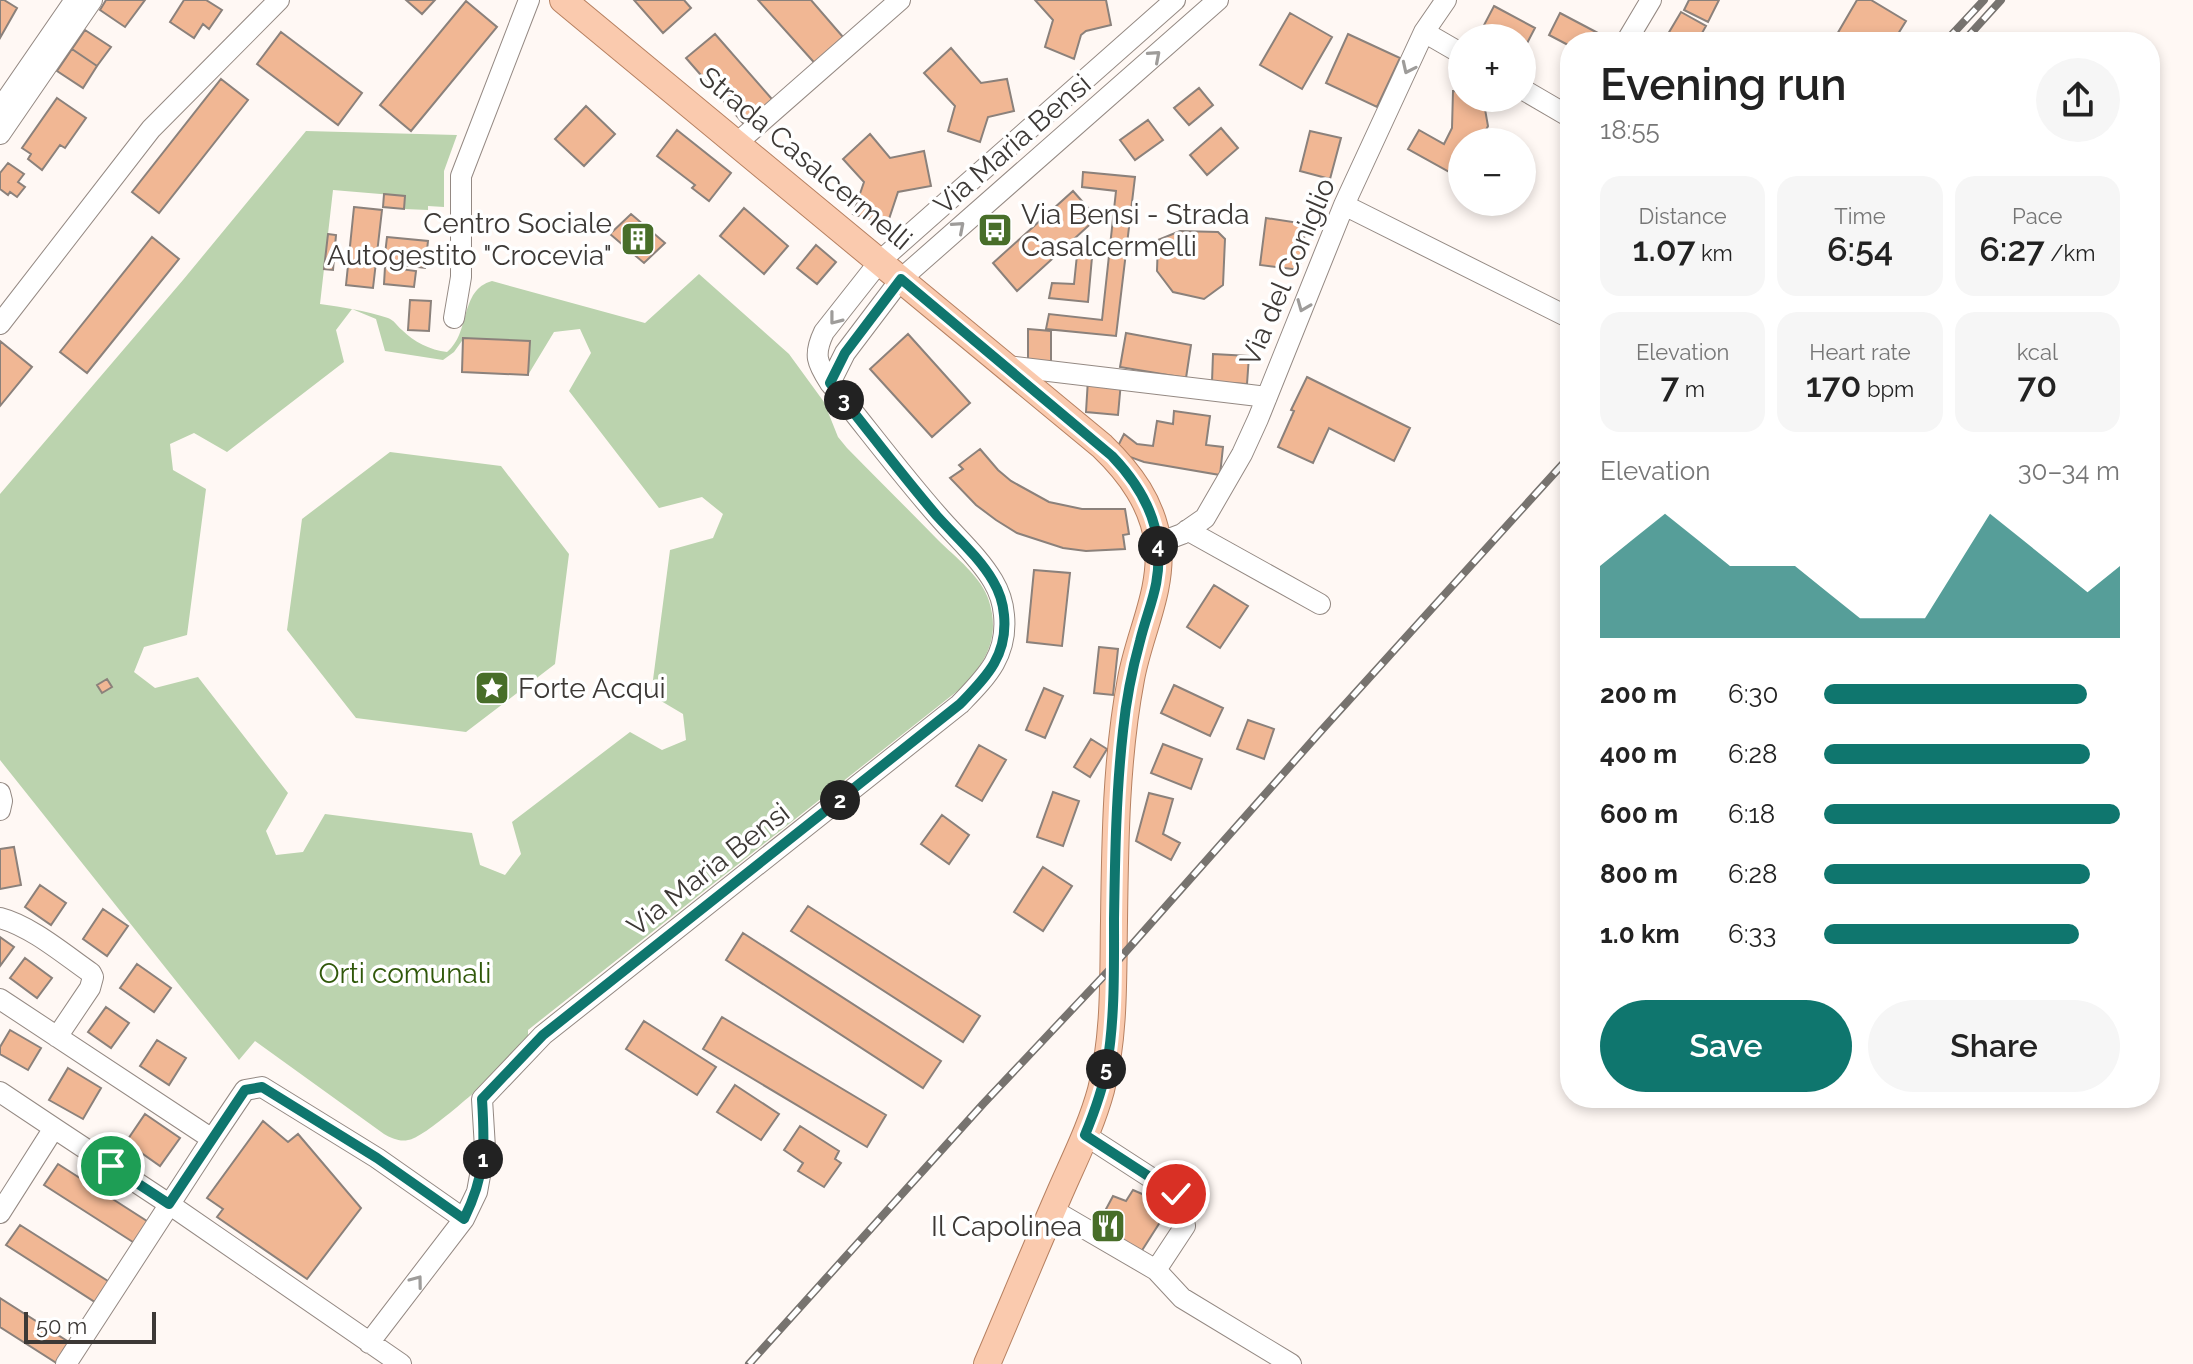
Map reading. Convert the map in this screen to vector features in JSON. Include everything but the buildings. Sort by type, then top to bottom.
[{"type":"main road","name":"Strada Casalcermelli","points":[[563,0],[1102,446],[1123,467],[1145,501],[1154,526],[1158,543],[1157,589],[1136,655],[1123,729],[1107,1065],[1085,1135],[987,1364]]},
{"type":"street","points":[[0,134],[92,0]]},
{"type":"street","points":[[0,324],[151,129],[279,0]]},
{"type":"street","points":[[454,318],[461,277],[461,176],[529,0]]},
{"type":"street","points":[[737,143],[900,0]]},
{"type":"street","name":"Via Maria Bensi","points":[[830,383],[845,353],[901,279],[1218,0]]},
{"type":"street","name":"Via del Coniglio","points":[[1158,543],[1205,518],[1242,454],[1344,205],[1424,32],[1446,0]]},
{"type":"street","points":[[1632,32],[1651,0]]},
{"type":"street","points":[[0,109],[67,2]]},
{"type":"street","name":"Via Maria Bensi","points":[[369,1343],[464,1219],[477,1192],[485,1148],[482,1099],[543,1035],[960,704],[987,677],[998,659],[1004,618],[1002,599],[993,580],[830,383],[818,364],[818,345],[824,332],[880,261],[1162,4]]},
{"type":"street","points":[[1424,32],[1448,46]]},
{"type":"street","points":[[1536,97],[1560,111]]},
{"type":"street","points":[[1344,205],[1560,313]]},
{"type":"street","points":[[1007,366],[1267,397]]},
{"type":"street","points":[[1187,530],[1320,604]]},
{"type":"street","points":[[0,793],[0,810]]},
{"type":"street","points":[[0,918],[27,930],[93,977],[90,988],[57,1037]]},
{"type":"street","points":[[0,999],[212,1139]]},
{"type":"street","points":[[66,1364],[245,1090],[262,1087],[377,1158],[464,1219]]},
{"type":"street","points":[[0,1092],[401,1364]]},
{"type":"street","points":[[0,1213],[54,1128]]},
{"type":"street","points":[[1085,1135],[1176,1194],[1185,1226],[1156,1270]]},
{"type":"street","points":[[1053,1210],[1156,1270],[1182,1298],[1291,1364]]},
{"type":"green space","name":"Orti comunali","points":[[306,131],[457,135],[444,171],[444,207],[404,209],[404,196],[333,190],[320,304],[352,309],[371,313],[390,319],[417,342],[447,352],[460,334],[474,293],[492,281],[645,323],[699,274],[789,354],[824,402],[838,437],[847,448],[980,584],[992,614],[992,636],[985,657],[965,685],[528,1030],[528,1044],[450,1113],[418,1136],[399,1140],[384,1134],[255,1041],[239,1060],[0,760],[0,494]],"holes":[[[352,309],[376,319],[385,351],[443,360],[454,352],[464,338],[530,341],[528,375],[554,332],[580,329],[591,353],[569,391],[659,508],[702,497],[723,514],[713,538],[670,550],[651,695],[683,714],[686,740],[662,750],[630,732],[512,822],[521,854],[505,875],[480,865],[472,833],[325,814],[303,852],[276,855],[266,831],[288,793],[198,677],[155,688],[134,672],[144,647],[187,635],[206,489],[173,470],[170,444],[194,433],[227,452],[344,362],[336,330]]]},
{"type":"green space","points":[[390,452],[501,466],[569,554],[555,664],[466,732],[356,718],[287,630],[302,519]]},
{"type":"railway","points":[[1954,32],[1984,0]]},
{"type":"railway","points":[[1972,32],[2001,0]]},
{"type":"railway","points":[[749,1364],[983,1104],[1114,965],[1560,467]]},
{"type":"place","name":"Via Bensi - Strada Casalcermelli","points":[[995,230]]},
{"type":"place","name":"Centro Sociale Autogestito \"Crocevia\"","points":[[638,239]]},
{"type":"place","name":"Forte Acqui","points":[[492,688]]},
{"type":"place","name":"Il Capolinea","points":[[1108,1226]]},
{"type":"route","points":[[111,1166],[169,1204],[245,1090],[262,1087],[377,1158],[464,1219],[477,1192],[485,1148],[482,1099],[543,1035],[960,704],[987,677],[998,659],[1003,639],[1002,599],[993,580],[830,383],[845,353],[901,279],[1112,456],[1141,494],[1154,526],[1159,560],[1157,589],[1130,681],[1120,761],[1114,965],[1107,1065],[1085,1135],[1176,1194]]}]
